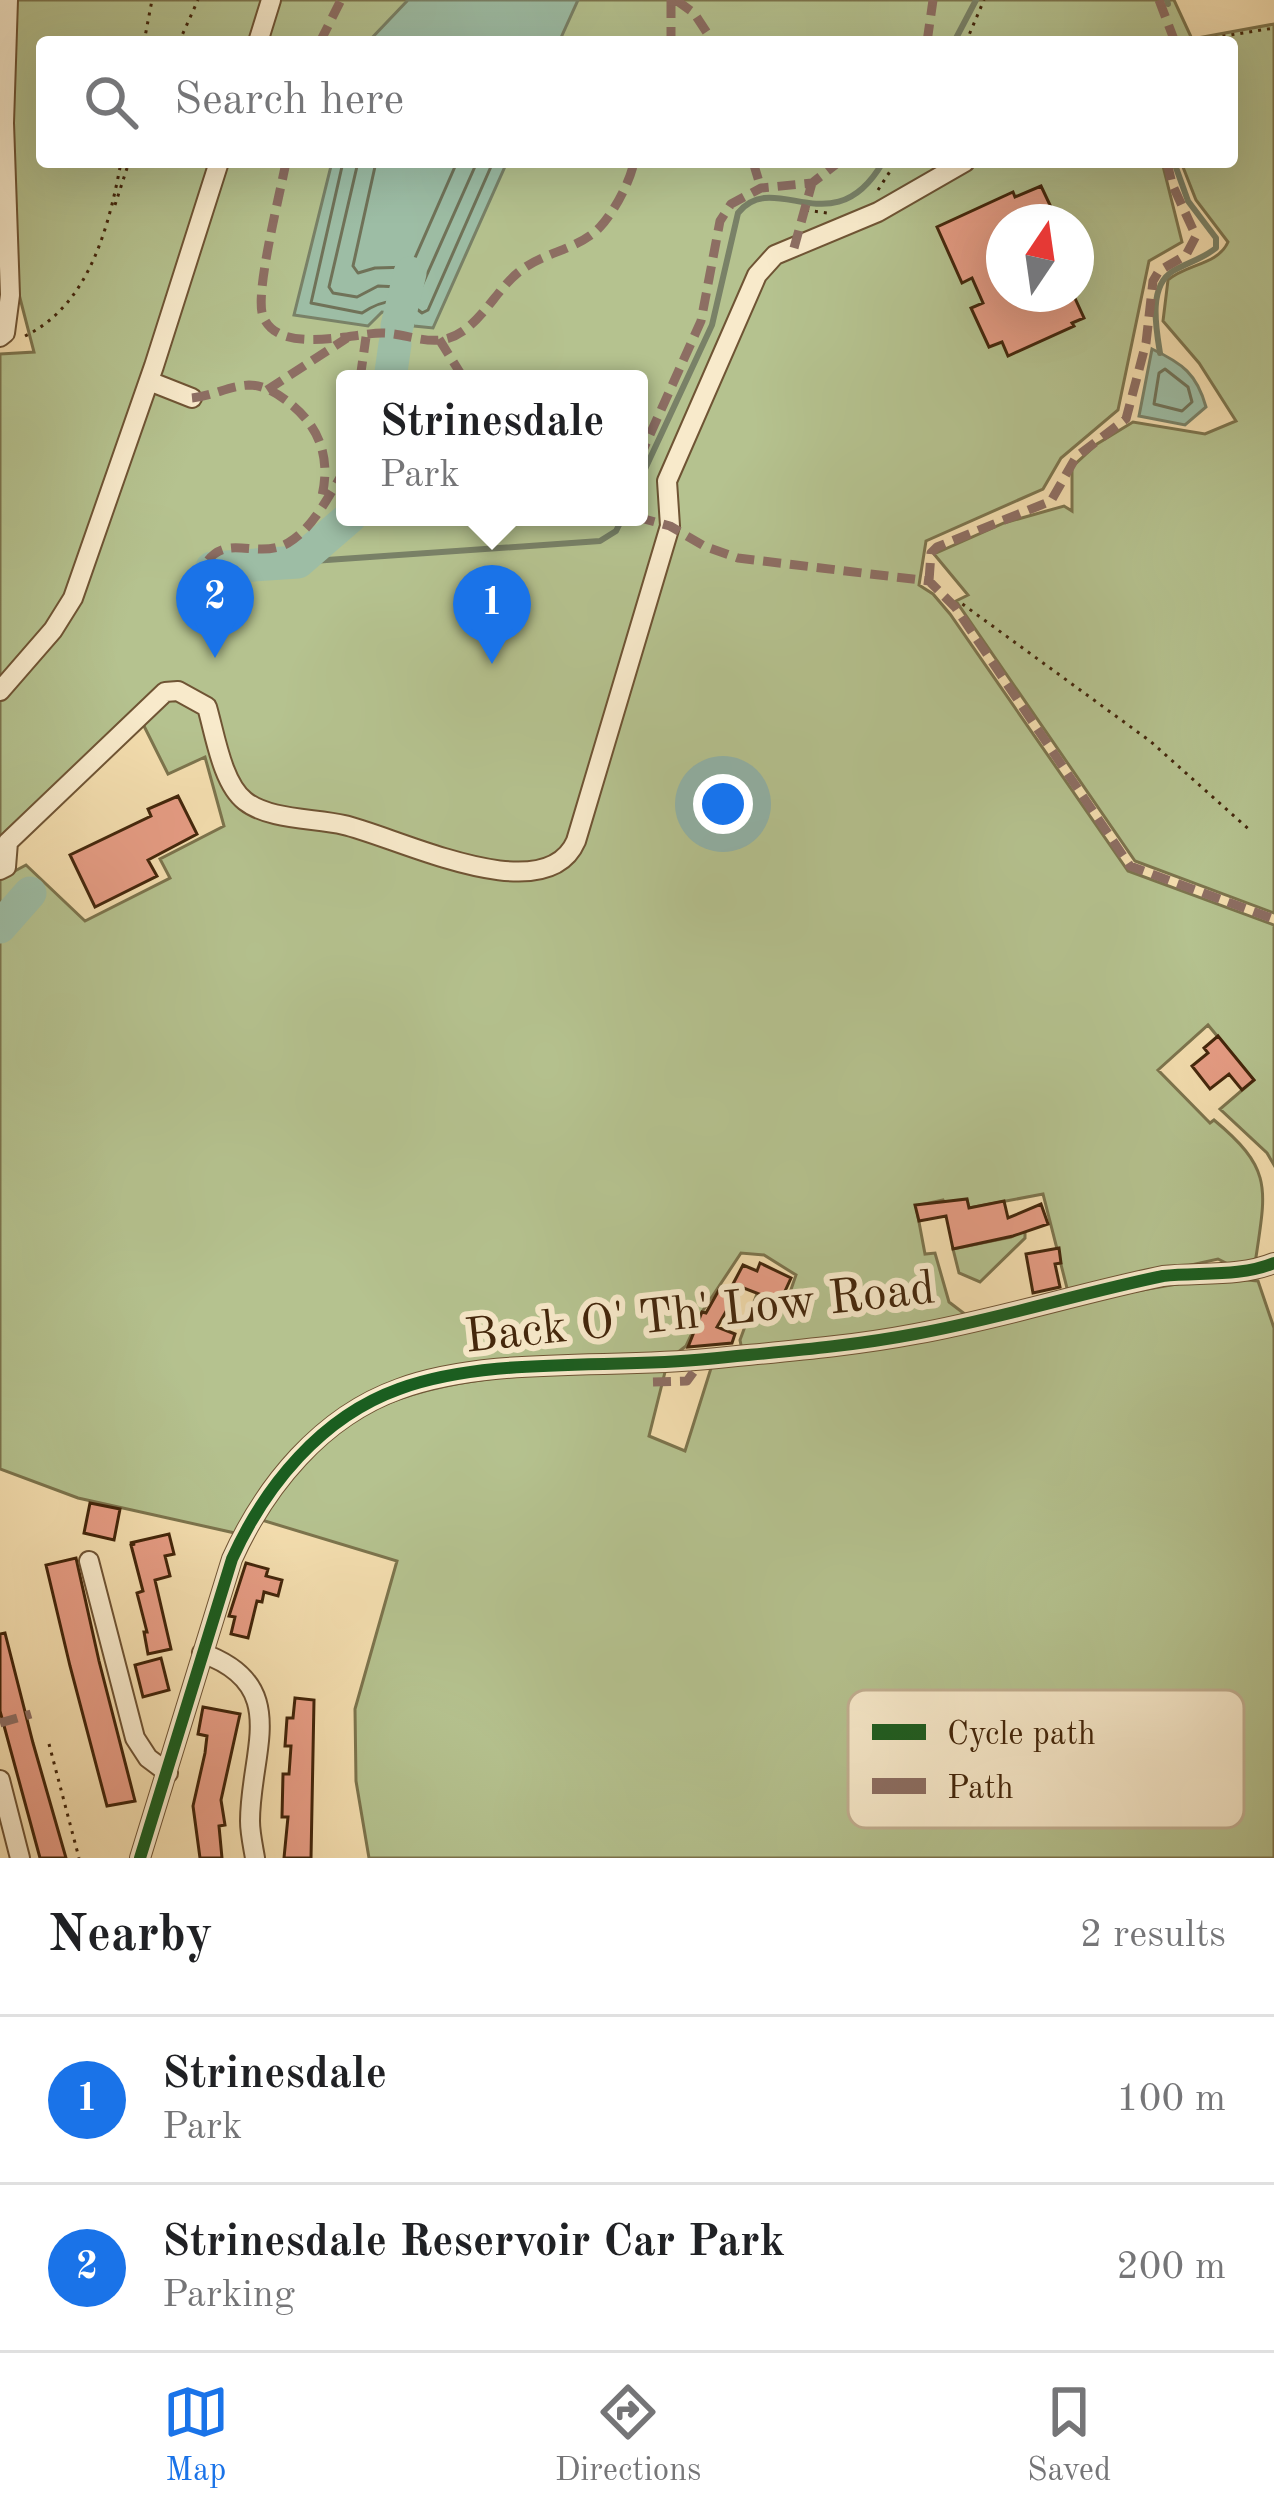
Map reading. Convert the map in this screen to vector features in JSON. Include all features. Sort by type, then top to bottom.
[{"type":"street","points":[[3,335],[10,295],[4,123],[8,0]]},
{"type":"street","points":[[260,36],[271,0]]},
{"type":"street","points":[[0,691],[74,598],[218,168]]},
{"type":"street","points":[[3,868],[8,842],[165,692],[178,691],[207,707],[232,784],[255,807],[345,826],[471,866],[545,869],[563,862],[576,841],[670,526],[667,481],[757,275],[776,254],[878,212],[955,168]]},
{"type":"street","points":[[149,381],[192,398]]},
{"type":"street","name":"Back O' Th' Low Road","points":[[140,1858],[232,1559],[268,1491],[346,1414],[397,1389],[441,1376],[702,1360],[914,1334],[1163,1276],[1241,1273],[1274,1263]]},
{"type":"street","points":[[88,1561],[135,1738],[148,1758],[168,1774]]},
{"type":"street","points":[[202,1653],[234,1668],[248,1682],[260,1706],[250,1821],[255,1858]]},
{"type":"street","points":[[0,1780],[20,1858]]},
{"type":"path","points":[[145,36],[152,0]]},
{"type":"path","points":[[181,36],[198,0]]},
{"type":"path","points":[[969,36],[984,0]]},
{"type":"path","points":[[1224,36],[1274,28]]},
{"type":"path","points":[[111,218],[120,168]]},
{"type":"path","points":[[3,335],[27,336],[65,308],[94,259],[127,168]]},
{"type":"path","points":[[868,197],[892,168]]},
{"type":"path","points":[[806,210],[838,214]]},
{"type":"path","points":[[955,607],[962,603],[1150,741],[1252,832]]},
{"type":"path","points":[[49,1744],[79,1858]]},
{"type":"shaded area","points":[[0,0],[1174,0],[1191,36],[36,36],[36,168],[1164,168],[1182,242],[1149,261],[1118,410],[1061,458],[1043,489],[926,541],[919,585],[950,614],[1128,871],[1274,925],[1274,1165],[1220,1109],[1254,1080],[1208,1025],[1158,1070],[1210,1123],[1214,1120],[1233,1137],[1256,1167],[1263,1198],[1255,1264],[1230,1265],[1218,1259],[1068,1292],[1043,1194],[969,1208],[967,1200],[945,1204],[943,1200],[916,1206],[925,1254],[935,1253],[949,1302],[970,1318],[742,1350],[740,1340],[758,1291],[786,1304],[796,1275],[764,1255],[741,1253],[686,1346],[677,1353],[476,1365],[400,1381],[369,1393],[235,1533],[78,1498],[0,1469],[0,879],[26,865],[85,921],[170,878],[160,859],[224,826],[205,757],[168,774],[138,714],[0,840],[0,354],[34,352],[14,275]]},
{"type":"shaded area","points":[[1274,24],[1274,913],[1135,861],[956,601],[968,595],[934,554],[1004,523],[1064,506],[1072,511],[1072,467],[1097,444],[1133,422],[1205,434],[1236,421],[1199,363],[1163,321],[1168,280],[1217,255],[1228,242],[1196,200],[1183,168],[1238,168],[1238,36],[1208,36]]},
{"type":"shaded area","points":[[1025,1228],[1025,1238],[980,1282],[959,1273],[953,1249],[1011,1237]]},
{"type":"shaded area","points":[[1217,1277],[1258,1281],[1274,1328],[1274,1858],[369,1858],[356,1781],[355,1709],[397,1561],[255,1518],[303,1462],[344,1426],[395,1400],[470,1382],[666,1368],[649,1436],[685,1451],[712,1365]]},
{"type":"water","points":[[408,0],[578,0],[562,36],[374,36]]},
{"type":"water","points":[[331,168],[504,168],[433,328],[414,326],[405,315],[382,312],[368,326],[294,315]]},
{"type":"water","points":[[1152,349],[1187,371],[1198,386],[1206,407],[1185,425],[1139,416]]},
{"type":"building","points":[[1041,186],[1050,204],[987,204],[1013,192],[1015,197]]},
{"type":"building","points":[[986,204],[986,312],[1081,312],[1084,318],[1008,356],[1002,342],[989,347],[971,308],[983,303],[972,278],[962,283],[937,227]]},
{"type":"building","points":[[178,796],[197,834],[148,860],[157,876],[95,907],[70,855],[151,816],[148,809]]},
{"type":"building","points":[[1218,1036],[1254,1080],[1242,1090],[1229,1074],[1210,1089],[1192,1066]]},
{"type":"building","points":[[967,1199],[969,1208],[1004,1201],[1008,1218],[1041,1204],[1048,1224],[953,1249],[946,1216],[919,1221],[915,1205]]},
{"type":"building","points":[[1059,1248],[1061,1263],[1055,1264],[1060,1287],[1033,1293],[1026,1254]]},
{"type":"building","points":[[760,1263],[791,1278],[780,1302],[733,1284],[743,1265],[757,1271]]},
{"type":"building","points":[[720,1288],[735,1296],[717,1327],[735,1334],[732,1343],[688,1347],[702,1312],[706,1313]]},
{"type":"building","points":[[90,1503],[120,1509],[114,1540],[84,1533]]},
{"type":"building","points":[[169,1534],[174,1554],[165,1556],[170,1576],[155,1580],[171,1649],[148,1654],[137,1593],[143,1591],[131,1545],[135,1544],[130,1543]]},
{"type":"building","points":[[76,1558],[135,1801],[107,1806],[70,1666],[46,1565]]},
{"type":"building","points":[[246,1563],[268,1569],[266,1576],[282,1580],[278,1596],[264,1592],[262,1602],[257,1601],[248,1638],[231,1634],[235,1617],[229,1616]]},
{"type":"building","points":[[5,1633],[66,1858],[40,1858],[0,1711],[0,1634]]},
{"type":"building","points":[[161,1658],[169,1690],[143,1697],[135,1665]]},
{"type":"building","points":[[295,1698],[314,1700],[311,1858],[284,1858],[288,1817],[282,1817],[283,1774],[289,1774],[287,1718],[293,1718]]},
{"type":"building","points":[[203,1707],[240,1714],[221,1800],[222,1858],[200,1858],[193,1806],[207,1736],[198,1734]]},
{"type":"waterway","points":[[957,36],[976,0]]},
{"type":"waterway","points":[[1167,0],[1168,4]]},
{"type":"waterway","points":[[648,463],[712,325],[738,213],[753,201],[769,198],[825,204],[844,200],[864,187],[878,168]]},
{"type":"waterway","points":[[1160,353],[1156,308],[1160,287],[1173,271],[1216,248],[1216,238],[1188,201],[1176,168]]},
{"type":"waterway","points":[[397,326],[410,273]]},
{"type":"waterway","points":[[391,370],[395,344]]},
{"type":"waterway","points":[[208,578],[212,568],[298,562],[340,526]]},
{"type":"waterway","points":[[298,562],[600,541],[618,526]]},
{"type":"waterway","points":[[0,927],[30,893]]},
{"type":"marked path","points":[[323,36],[341,0]]},
{"type":"marked path","points":[[671,0],[671,36]]},
{"type":"marked path","points":[[676,0],[694,13],[709,36]]},
{"type":"marked path","points":[[928,36],[933,0]]},
{"type":"marked path","points":[[1159,0],[1173,36]]},
{"type":"marked path","points":[[285,168],[262,287],[263,316],[284,336],[317,340],[382,333],[438,340],[457,335],[520,271],[600,227],[621,196],[632,168]]},
{"type":"marked path","points":[[755,168],[761,188]]},
{"type":"marked path","points":[[648,439],[701,321],[720,221],[731,204],[761,188],[812,183],[831,168]]},
{"type":"marked path","points":[[929,581],[931,553],[937,547],[1051,501],[1076,457],[1126,419],[1146,343],[1153,281],[1159,271],[1186,255],[1196,236],[1168,168]]},
{"type":"marked path","points":[[794,248],[812,183]]},
{"type":"marked path","points":[[361,370],[366,337]]},
{"type":"marked path","points":[[267,390],[347,338]]},
{"type":"marked path","points":[[439,339],[458,370]]},
{"type":"marked path","points":[[192,398],[249,385],[287,401],[311,425],[322,448],[321,500]]},
{"type":"marked path","points":[[208,636],[195,599],[208,560],[228,548],[263,549],[288,543],[313,520],[336,484]]},
{"type":"marked path","points":[[648,520],[738,558],[929,581],[955,607],[1130,866],[1274,919]]},
{"type":"marked path","points":[[653,1382],[687,1381],[702,1360]]},
{"type":"marked path","points":[[0,1723],[31,1714]]},
{"type":"cycle path","points":[[140,1858],[232,1559],[245,1532],[299,1457],[371,1401],[399,1389],[472,1372],[670,1362],[889,1339],[1163,1276],[1234,1272],[1274,1263]]},
{"type":"place","name":"Strinesdale Reservoir Car Park","points":[[215,658]]},
{"type":"place","name":"Strinesdale","points":[[492,664]]}]
